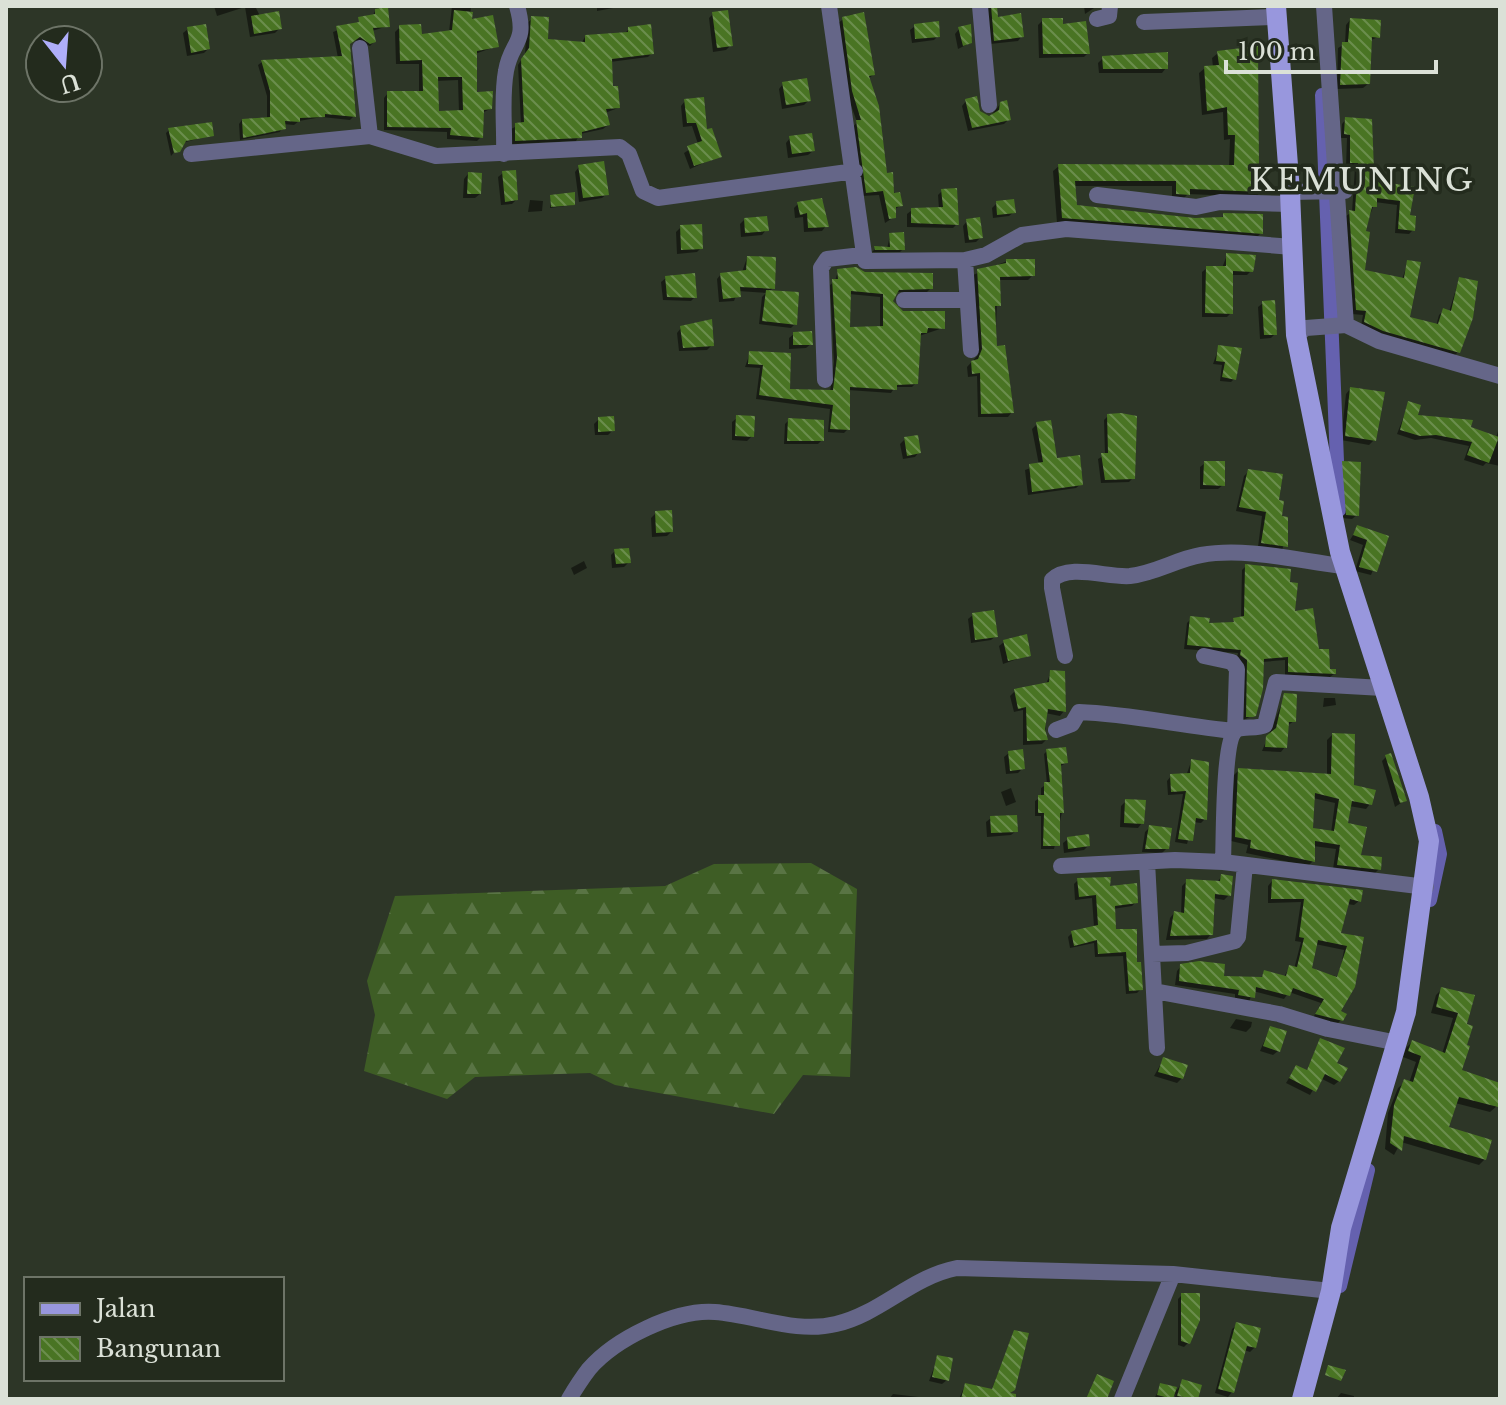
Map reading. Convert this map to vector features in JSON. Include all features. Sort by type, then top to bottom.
[{"type":"main road","points":[[1276,12],[1293,247],[1344,566],[1426,819],[1429,841],[1426,887],[1398,1043],[1341,1228],[1331,1291],[1302,1399]]},
{"type":"street","points":[[504,154],[506,71],[521,42],[522,22],[517,6]]},
{"type":"street","points":[[829,6],[855,171],[862,255]]},
{"type":"street","points":[[980,6],[989,105]]},
{"type":"street","points":[[1097,19],[1109,16],[1110,6]]},
{"type":"street","points":[[1324,6],[1332,190],[1346,325]]},
{"type":"street","points":[[1144,22],[1276,12]]},
{"type":"street","points":[[360,48],[370,136]]},
{"type":"street","points":[[191,154],[370,136],[436,156],[620,147],[629,154],[643,191],[658,198],[855,171]]},
{"type":"street","points":[[1097,195],[1196,207],[1220,202],[1291,198],[1332,190]]},
{"type":"street","points":[[825,380],[821,268],[827,259],[862,255],[870,261],[965,260],[986,255],[1022,235],[1066,229],[1293,247]]},
{"type":"street","points":[[965,260],[971,350]]},
{"type":"street","points":[[904,300],[967,300]]},
{"type":"street","points":[[1307,330],[1346,325],[1379,341],[1500,376]]},
{"type":"street","points":[[1065,656],[1052,588],[1052,580],[1062,573],[1127,576],[1149,573],[1200,555],[1223,553],[1344,566]]},
{"type":"street","points":[[1204,656],[1232,662],[1237,669],[1235,731],[1225,785],[1223,862]]},
{"type":"street","points":[[1056,730],[1072,724],[1079,712],[1125,713],[1171,725],[1235,731],[1265,725],[1276,682],[1383,688]]},
{"type":"street","points":[[1147,862],[1157,1048]]},
{"type":"street","points":[[1061,866],[1223,862],[1426,887]]},
{"type":"street","points":[[1152,954],[1187,953],[1235,941],[1245,865]]},
{"type":"street","points":[[1154,991],[1279,1014],[1328,1029],[1398,1043]]},
{"type":"street","points":[[569,1399],[590,1368],[607,1353],[651,1329],[693,1314],[713,1312],[802,1327],[834,1325],[860,1317],[938,1272],[957,1268],[1173,1274],[1331,1291]]},
{"type":"street","points":[[1122,1399],[1173,1274]]},
{"type":"green space","points":[[811,863],[857,889],[850,1077],[803,1075],[774,1114],[615,1085],[590,1073],[475,1077],[447,1099],[364,1071],[375,1015],[367,981],[395,896],[665,886],[714,864]]},
{"type":"building","points":[[991,6],[997,6],[998,17],[1021,13],[1024,37],[994,41]]},
{"type":"building","points":[[388,7],[390,27],[373,28],[376,42],[370,44],[360,37],[350,44],[356,117],[325,114],[325,117],[300,118],[300,122],[285,121],[286,129],[243,138],[242,119],[270,117],[270,91],[261,60],[342,56],[336,26],[359,22],[358,17],[375,14],[375,9]]},
{"type":"building","points":[[454,10],[473,12],[472,19],[493,15],[499,47],[477,51],[477,92],[493,91],[492,109],[484,110],[483,138],[450,135],[451,128],[387,127],[387,91],[423,91],[422,60],[400,61],[399,25],[421,24],[422,34],[452,30]],"holes":[[[438,77],[462,77],[463,110],[439,111]]]},
{"type":"building","points":[[728,10],[733,46],[717,48],[712,12]]},
{"type":"building","points":[[279,11],[282,29],[254,34],[251,16]]},
{"type":"building","points":[[864,12],[875,75],[869,76],[879,106],[887,173],[893,172],[894,193],[900,192],[903,206],[896,207],[896,218],[889,219],[883,191],[866,193],[856,120],[861,120],[852,91],[842,17]]},
{"type":"building","points":[[531,16],[549,17],[548,39],[585,42],[585,35],[628,32],[628,27],[651,24],[654,54],[612,59],[613,86],[618,86],[620,108],[606,109],[610,125],[582,132],[582,138],[515,141],[515,123],[524,122],[521,59],[529,48]]},
{"type":"building","points":[[1042,18],[1063,18],[1063,24],[1086,21],[1090,54],[1043,54]]},
{"type":"building","points":[[1350,18],[1381,20],[1380,38],[1372,37],[1370,84],[1340,85],[1342,42],[1348,42]]},
{"type":"building","points":[[939,21],[940,37],[915,39],[914,24]]},
{"type":"building","points":[[206,24],[210,49],[191,53],[187,27]]},
{"type":"building","points":[[971,24],[972,43],[963,46],[958,27]]},
{"type":"building","points":[[1258,46],[1259,169],[1262,169],[1263,192],[1190,189],[1190,195],[1176,194],[1176,181],[1075,181],[1077,205],[1195,218],[1223,217],[1223,213],[1263,214],[1263,234],[1062,218],[1058,164],[1234,165],[1235,135],[1228,135],[1227,107],[1207,111],[1204,66],[1219,65],[1217,51]]},
{"type":"building","points":[[1168,52],[1168,69],[1103,69],[1102,56]]},
{"type":"building","points":[[807,78],[811,101],[786,105],[782,82]]},
{"type":"building","points":[[977,96],[980,111],[989,116],[999,110],[1000,102],[1007,100],[1011,120],[972,128],[965,99]]},
{"type":"building","points":[[704,97],[707,129],[712,128],[722,157],[694,166],[687,146],[702,141],[696,123],[687,123],[684,99]]},
{"type":"building","points":[[1345,117],[1372,119],[1374,170],[1380,171],[1378,181],[1415,187],[1410,215],[1416,216],[1415,231],[1398,229],[1400,201],[1377,198],[1377,207],[1372,207],[1366,231],[1370,232],[1365,270],[1404,278],[1407,260],[1421,262],[1410,317],[1438,324],[1443,308],[1451,311],[1459,277],[1478,281],[1473,318],[1460,353],[1383,331],[1364,322],[1366,311],[1356,310],[1349,210],[1355,211],[1358,163],[1350,163],[1350,135],[1344,134]]},
{"type":"building","points":[[212,122],[214,136],[186,141],[180,152],[174,153],[168,128]]},
{"type":"building","points":[[812,133],[815,151],[792,154],[789,136]]},
{"type":"building","points":[[604,161],[609,195],[583,198],[578,165]]},
{"type":"building","points":[[516,170],[518,200],[505,202],[502,171]]},
{"type":"building","points":[[468,172],[482,173],[481,194],[467,194]]},
{"type":"building","points":[[957,188],[959,225],[911,223],[911,208],[943,207],[941,189]]},
{"type":"building","points":[[575,192],[575,205],[551,207],[550,195]]},
{"type":"building","points":[[822,198],[829,227],[808,228],[807,213],[800,215],[797,202]]},
{"type":"building","points":[[1014,199],[1016,213],[997,215],[996,201]]},
{"type":"building","points":[[767,216],[769,231],[745,233],[744,218]]},
{"type":"building","points":[[980,217],[983,238],[969,240],[966,219]]},
{"type":"building","points":[[702,224],[703,249],[681,250],[680,225]]},
{"type":"building","points":[[904,232],[905,250],[875,250],[874,246],[890,247],[889,233]]},
{"type":"building","points":[[1226,253],[1256,255],[1253,272],[1233,271],[1233,314],[1205,313],[1206,266],[1226,266]]},
{"type":"building","points":[[747,256],[776,257],[775,289],[740,287],[741,297],[723,299],[720,273],[746,270]]},
{"type":"building","points":[[1006,259],[1035,259],[1035,276],[1000,277],[1001,306],[995,306],[997,346],[1005,345],[1014,413],[981,414],[980,373],[972,374],[971,361],[978,359],[982,349],[977,269],[1006,263]]},
{"type":"building","points":[[856,267],[865,272],[933,273],[933,289],[899,290],[893,301],[903,311],[945,311],[945,329],[928,328],[927,333],[921,333],[918,384],[897,385],[897,390],[850,387],[850,430],[830,429],[833,405],[759,395],[763,365],[748,364],[749,351],[791,353],[790,389],[833,390],[837,357],[832,279],[838,279],[837,269]],"holes":[[[851,291],[883,294],[883,326],[850,327]]]},
{"type":"building","points":[[695,273],[697,298],[667,297],[665,276]]},
{"type":"building","points":[[766,290],[799,292],[797,325],[762,321]]},
{"type":"building","points":[[1275,300],[1277,335],[1264,335],[1262,301]]},
{"type":"building","points":[[712,319],[714,346],[683,348],[680,326]]},
{"type":"building","points":[[812,331],[813,345],[793,345],[793,332]]},
{"type":"building","points":[[1218,345],[1242,348],[1236,380],[1222,377],[1225,362],[1216,361]]},
{"type":"building","points":[[1350,387],[1385,392],[1376,441],[1345,436]]},
{"type":"building","points":[[1408,401],[1421,405],[1418,415],[1473,420],[1471,427],[1499,437],[1489,463],[1467,455],[1472,442],[1436,435],[1420,436],[1400,430]]},
{"type":"building","points":[[1107,414],[1137,416],[1135,479],[1105,480],[1101,453],[1108,453]]},
{"type":"building","points":[[736,415],[755,416],[754,437],[735,436]]},
{"type":"building","points":[[614,416],[615,431],[598,432],[598,417]]},
{"type":"building","points":[[788,418],[824,420],[824,441],[787,441]]},
{"type":"building","points":[[1051,420],[1057,458],[1080,455],[1083,485],[1032,492],[1029,464],[1043,462],[1036,422]]},
{"type":"building","points":[[918,435],[921,453],[907,456],[904,437]]},
{"type":"building","points":[[1204,461],[1225,461],[1225,486],[1203,485]]},
{"type":"building","points":[[1342,461],[1361,462],[1359,516],[1346,515]]},
{"type":"building","points":[[1248,469],[1283,474],[1279,500],[1284,501],[1282,516],[1288,517],[1288,547],[1261,543],[1266,512],[1239,507]]},
{"type":"building","points":[[672,510],[673,532],[656,533],[655,511]]},
{"type":"building","points":[[1357,525],[1389,536],[1377,572],[1359,567],[1367,540],[1353,535]]},
{"type":"building","points":[[629,548],[631,563],[616,564],[614,549]]},
{"type":"building","points":[[1245,564],[1291,569],[1290,582],[1298,583],[1295,611],[1313,608],[1319,649],[1329,649],[1330,669],[1336,669],[1336,674],[1288,672],[1288,657],[1264,659],[1263,689],[1256,716],[1253,717],[1246,717],[1247,660],[1240,655],[1241,650],[1187,645],[1190,616],[1210,618],[1209,623],[1234,622],[1233,618],[1244,616]]},
{"type":"building","points":[[994,610],[998,637],[975,640],[972,613]]},
{"type":"building","points":[[1027,634],[1031,656],[1008,661],[1003,640]]},
{"type":"building","points":[[1050,670],[1065,671],[1066,712],[1048,709],[1045,729],[1048,740],[1027,741],[1026,707],[1018,709],[1014,689],[1049,682]]},
{"type":"building","points":[[1284,693],[1297,694],[1296,722],[1289,722],[1287,748],[1265,747],[1266,736],[1276,728]]},
{"type":"building","points":[[1332,733],[1355,734],[1354,785],[1376,790],[1372,805],[1352,801],[1348,823],[1367,827],[1361,855],[1382,857],[1381,870],[1337,865],[1340,845],[1315,841],[1315,862],[1250,848],[1251,840],[1235,837],[1238,768],[1331,774]],"holes":[[[1315,793],[1339,799],[1334,831],[1313,828]]]},
{"type":"building","points":[[1066,747],[1068,763],[1061,764],[1064,813],[1060,813],[1060,846],[1043,846],[1044,813],[1038,813],[1038,795],[1044,795],[1044,782],[1050,782],[1046,749]]},
{"type":"building","points":[[1023,749],[1025,769],[1010,771],[1008,751]]},
{"type":"building","points":[[1391,753],[1407,801],[1400,803],[1385,755]]},
{"type":"building","points":[[1191,759],[1209,762],[1207,820],[1196,818],[1193,841],[1178,839],[1186,791],[1171,792],[1170,774],[1190,773]]},
{"type":"building","points":[[1125,799],[1146,800],[1144,824],[1124,823]]},
{"type":"building","points":[[1017,815],[1018,832],[991,833],[990,816]]},
{"type":"building","points":[[1149,825],[1172,828],[1169,849],[1145,849]]},
{"type":"building","points":[[1089,834],[1090,846],[1068,849],[1067,837]]},
{"type":"building","points":[[1221,874],[1233,876],[1231,896],[1215,894],[1213,935],[1170,936],[1174,911],[1184,913],[1186,879],[1220,881]]},
{"type":"building","points":[[1111,877],[1110,886],[1137,883],[1138,903],[1115,906],[1116,929],[1137,929],[1137,962],[1141,962],[1143,990],[1129,991],[1126,952],[1098,954],[1097,940],[1074,946],[1071,931],[1098,925],[1096,895],[1079,897],[1077,878]]},
{"type":"building","points":[[1272,879],[1363,890],[1361,902],[1350,899],[1341,933],[1364,937],[1355,987],[1341,1011],[1347,1014],[1343,1021],[1315,1014],[1324,999],[1293,988],[1290,996],[1256,987],[1255,998],[1238,995],[1239,990],[1179,981],[1180,964],[1199,961],[1225,964],[1224,976],[1262,977],[1264,970],[1286,976],[1289,965],[1297,967],[1304,938],[1299,937],[1304,899],[1271,899]],"holes":[[[1318,940],[1347,946],[1337,977],[1312,968]]]},
{"type":"building","points":[[1441,987],[1475,995],[1467,1024],[1473,1026],[1467,1045],[1470,1046],[1462,1070],[1500,1083],[1498,1107],[1459,1097],[1449,1127],[1492,1140],[1486,1160],[1404,1136],[1402,1151],[1390,1143],[1394,1105],[1404,1079],[1413,1082],[1421,1056],[1408,1051],[1412,1040],[1445,1053],[1458,1013],[1436,1007]]},
{"type":"building","points":[[1270,1026],[1287,1031],[1280,1052],[1263,1046]]},
{"type":"building","points":[[1320,1038],[1345,1048],[1337,1063],[1348,1068],[1340,1082],[1325,1074],[1316,1092],[1289,1078],[1296,1065],[1307,1070]]},
{"type":"building","points":[[1163,1057],[1188,1065],[1183,1079],[1158,1072]]},
{"type":"building","points":[[1181,1293],[1200,1293],[1200,1320],[1190,1344],[1181,1341]]},
{"type":"building","points":[[1236,1322],[1261,1328],[1256,1348],[1247,1346],[1234,1393],[1218,1389]]},
{"type":"building","points":[[1014,1330],[1029,1333],[1015,1390],[1010,1393],[1016,1394],[1016,1399],[961,1399],[965,1383],[992,1389]]},
{"type":"building","points":[[937,1355],[953,1358],[949,1381],[932,1377]]},
{"type":"building","points":[[1328,1365],[1346,1370],[1341,1381],[1325,1375]]},
{"type":"building","points":[[1097,1374],[1114,1381],[1107,1399],[1086,1399]]},
{"type":"building","points":[[1182,1379],[1202,1385],[1198,1399],[1177,1396]]},
{"type":"building","points":[[1160,1383],[1177,1387],[1173,1399],[1157,1395]]},
{"type":"waterway","points":[[1322,95],[1339,510]]},
{"type":"waterway","points":[[1430,900],[1440,854],[1435,831]]},
{"type":"waterway","points":[[1340,1286],[1368,1170]]},
{"type":"district","name":"KEMUNING","points":[[1362,180]]}]
